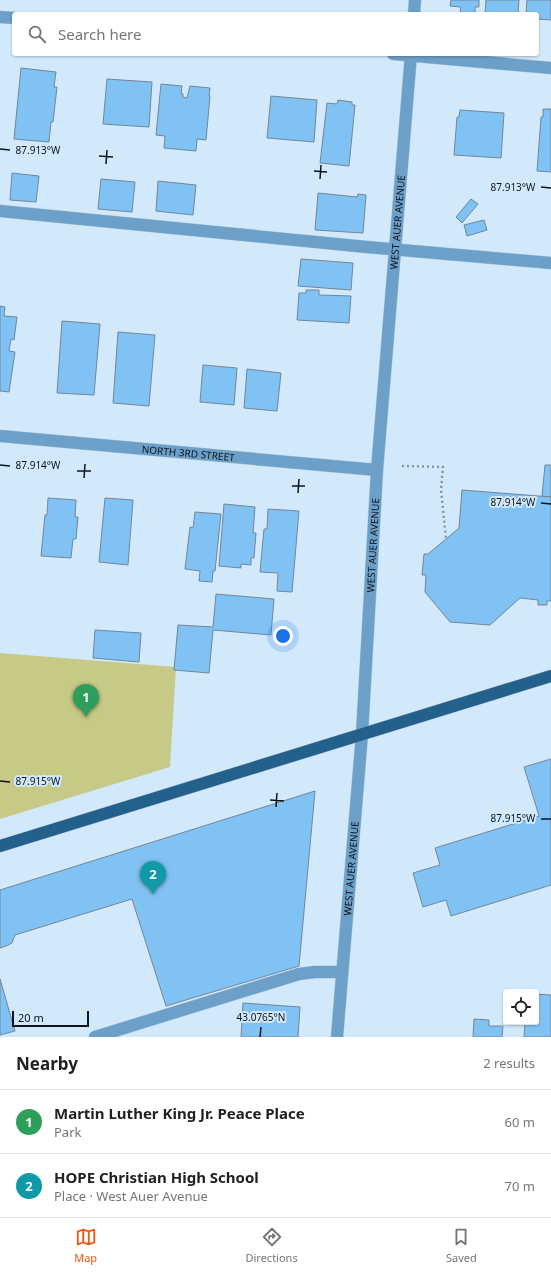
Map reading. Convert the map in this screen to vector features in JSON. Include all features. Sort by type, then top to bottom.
[{"type":"main road","points":[[0,846],[551,676]]},
{"type":"street","points":[[414,12],[415,0]]},
{"type":"street","points":[[0,17],[12,18]]},
{"type":"street","name":"WEST AUER AVENUE","points":[[337,1037],[362,734],[377,470],[410,56]]},
{"type":"street","points":[[421,56],[551,68]]},
{"type":"street","points":[[0,211],[551,263]]},
{"type":"street","name":"NORTH 3RD STREET","points":[[0,436],[377,470]]},
{"type":"street","points":[[95,1037],[299,974],[315,972],[342,972]]},
{"type":"path","points":[[402,466],[443,467],[441,490],[446,539]]},
{"type":"green space","points":[[0,653],[176,667],[170,767],[0,819]]},
{"type":"building","points":[[451,0],[479,0],[479,7],[475,7],[475,12],[460,12],[461,7],[450,6]]},
{"type":"building","points":[[486,0],[519,0],[518,12],[485,12]]},
{"type":"building","points":[[527,0],[551,0],[551,20],[539,19],[539,12],[526,12]]},
{"type":"building","points":[[21,68],[56,72],[54,87],[57,87],[49,142],[14,139]]},
{"type":"building","points":[[107,79],[152,82],[149,127],[103,124]]},
{"type":"building","points":[[161,84],[182,86],[181,94],[183,94],[183,97],[187,98],[190,86],[210,88],[206,140],[197,139],[196,151],[164,148],[165,136],[156,135]]},
{"type":"building","points":[[271,96],[317,100],[314,142],[267,138]]},
{"type":"building","points":[[338,100],[352,102],[352,105],[355,105],[349,166],[320,163],[327,103],[337,104]]},
{"type":"building","points":[[543,109],[551,109],[551,172],[537,171],[541,117],[543,117]]},
{"type":"building","points":[[460,110],[504,113],[501,158],[454,155],[457,117],[459,117]]},
{"type":"building","points":[[12,173],[39,176],[36,202],[10,200]]},
{"type":"building","points":[[101,179],[135,182],[132,212],[98,209]]},
{"type":"building","points":[[158,181],[196,185],[193,215],[156,211]]},
{"type":"building","points":[[318,193],[357,197],[358,194],[366,195],[363,233],[315,230]]},
{"type":"building","points":[[471,199],[478,204],[462,223],[456,217]]},
{"type":"building","points":[[484,220],[487,230],[467,236],[464,225]]},
{"type":"building","points":[[301,259],[353,263],[351,290],[298,286]]},
{"type":"building","points":[[306,290],[319,290],[319,295],[351,296],[349,323],[297,320],[299,293],[306,293]]},
{"type":"building","points":[[0,306],[5,307],[4,316],[17,317],[14,340],[11,339],[9,351],[15,352],[9,392],[0,391]]},
{"type":"building","points":[[62,321],[100,324],[94,395],[57,393]]},
{"type":"building","points":[[118,332],[155,335],[149,406],[113,403]]},
{"type":"building","points":[[203,365],[237,368],[234,405],[200,402]]},
{"type":"building","points":[[247,369],[281,373],[277,411],[244,408]]},
{"type":"building","points":[[545,465],[551,465],[551,497],[542,496]]},
{"type":"building","points":[[462,490],[551,497],[551,601],[547,601],[547,605],[538,605],[538,600],[520,598],[490,625],[450,622],[425,592],[426,575],[422,575],[424,554],[428,554],[459,528]]},
{"type":"building","points":[[48,498],[76,500],[75,517],[78,517],[76,539],[73,539],[71,558],[41,556]]},
{"type":"building","points":[[105,498],[133,500],[128,565],[99,562]]},
{"type":"building","points":[[224,504],[255,507],[253,533],[256,533],[254,558],[251,558],[251,565],[241,564],[241,568],[219,566]]},
{"type":"building","points":[[268,509],[299,511],[292,592],[277,591],[278,573],[260,572],[264,529],[267,529]]},
{"type":"building","points":[[195,512],[221,514],[215,571],[213,571],[212,582],[199,581],[200,571],[185,569],[190,527],[193,528]]},
{"type":"building","points":[[216,594],[274,599],[271,635],[213,630],[209,673],[174,670],[178,625],[213,627]]},
{"type":"building","points":[[95,630],[141,633],[139,662],[93,658]]},
{"type":"building","points":[[551,759],[551,885],[451,916],[446,900],[423,907],[413,873],[440,865],[435,848],[539,816],[524,767]]},
{"type":"building","points":[[315,791],[299,966],[166,1006],[132,899],[15,935],[12,943],[0,948],[0,890]]},
{"type":"building","points":[[0,979],[15,1031],[0,1035]]},
{"type":"building","points":[[539,994],[551,995],[551,1037],[524,1037],[525,1025],[539,1025]]},
{"type":"building","points":[[243,1003],[300,1007],[298,1037],[241,1037]]},
{"type":"building","points":[[474,1019],[489,1020],[489,1026],[503,1026],[502,1037],[473,1037]]},
{"type":"place","name":"Martin Luther King Jr. Peace Place","points":[[86,717]]},
{"type":"place","name":"HOPE Christian High School","points":[[153,894]]}]
